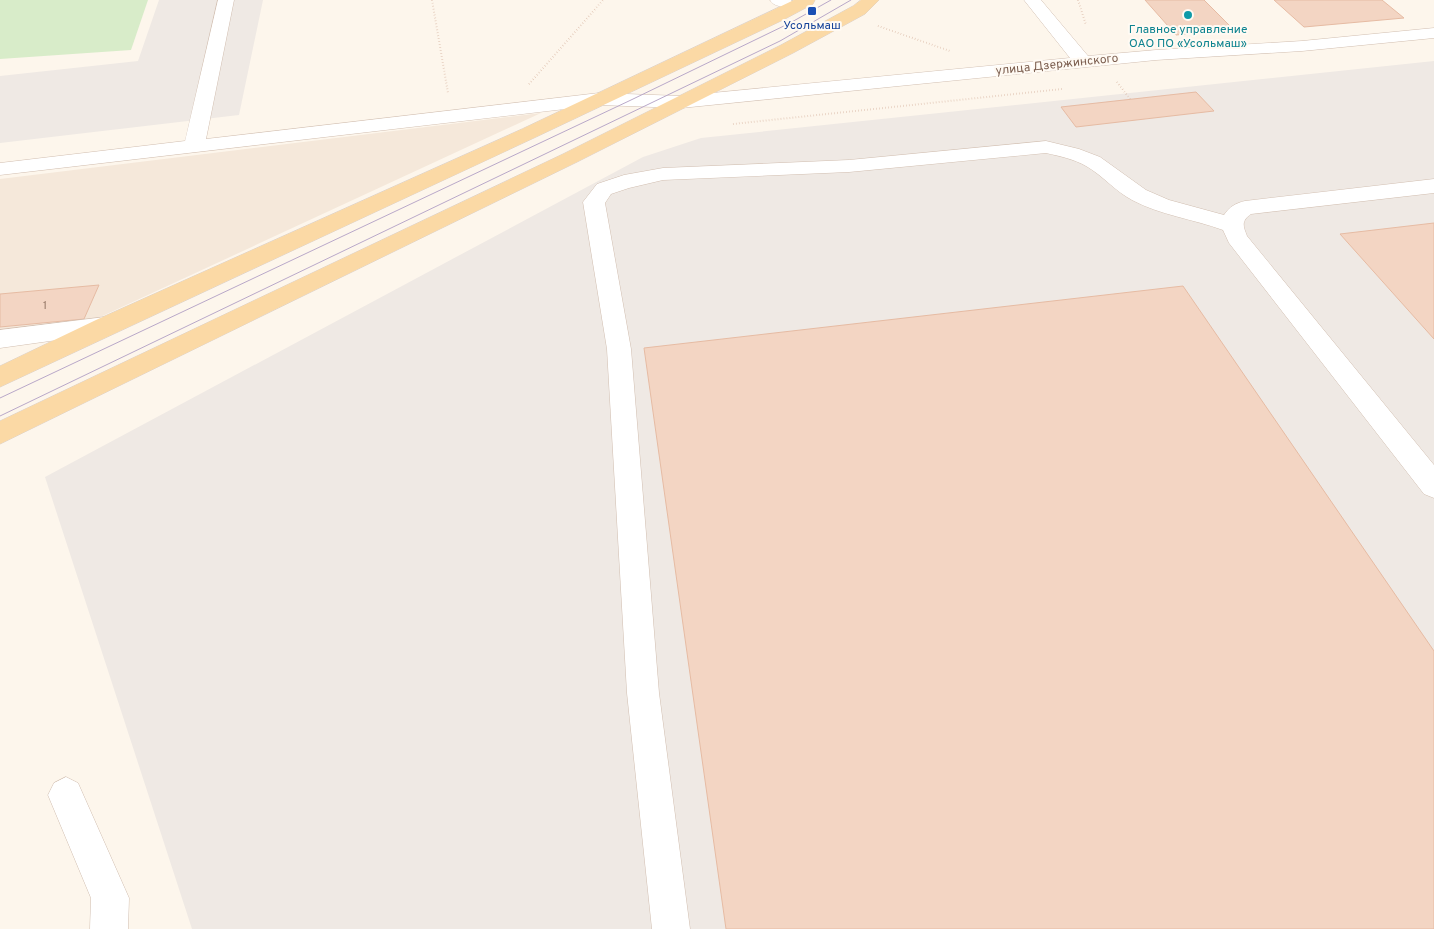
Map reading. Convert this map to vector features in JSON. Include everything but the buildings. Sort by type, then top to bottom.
[{"type":"main road","points":[[0,376],[599,100],[777,16],[806,0]]},
{"type":"main road","points":[[0,433],[570,158],[787,48],[859,10],[871,0]]},
{"type":"street","points":[[194,147],[226,0]]},
{"type":"street","points":[[1032,0],[1083,62]]},
{"type":"street","name":"улица Дзержинского","points":[[0,169],[599,100],[632,100],[652,103],[681,102],[1156,55],[1302,46],[1434,33]]},
{"type":"street","points":[[671,929],[643,693],[619,349],[594,202],[604,190],[624,182],[663,174],[849,166],[1046,147],[1072,153],[1093,161],[1138,194],[1163,206],[1199,214],[1232,225]]},
{"type":"street","points":[[1434,186],[1245,208],[1235,215],[1232,225],[1237,238],[1434,486]]},
{"type":"street","points":[[0,338],[105,326]]},
{"type":"street","points":[[66,795],[110,898],[109,929]]},
{"type":"path","points":[[432,0],[448,94]]},
{"type":"path","points":[[527,86],[603,0]]},
{"type":"path","points":[[876,25],[956,53]]},
{"type":"path","points":[[1112,76],[1130,99]]},
{"type":"path","points":[[732,124],[1062,90]]},
{"type":"shaded area","points":[[159,0],[263,0],[239,115],[0,143],[0,76],[138,61]]},
{"type":"shaded area","points":[[1434,61],[1434,929],[192,929],[45,477],[643,157],[701,138]]},
{"type":"shaded area","points":[[541,113],[55,338],[0,343],[0,179]]},
{"type":"green space","points":[[0,0],[148,0],[131,50],[0,59]]},
{"type":"tram line","points":[[0,398],[631,100],[790,23],[831,0]]},
{"type":"tram line","points":[[0,416],[780,41],[851,0]]},
{"type":"place","name":"Усольмаш","points":[[812,11]]},
{"type":"place","name":"Главное управление ОАО ПО «Усольмаш»","points":[[1188,15]]}]
